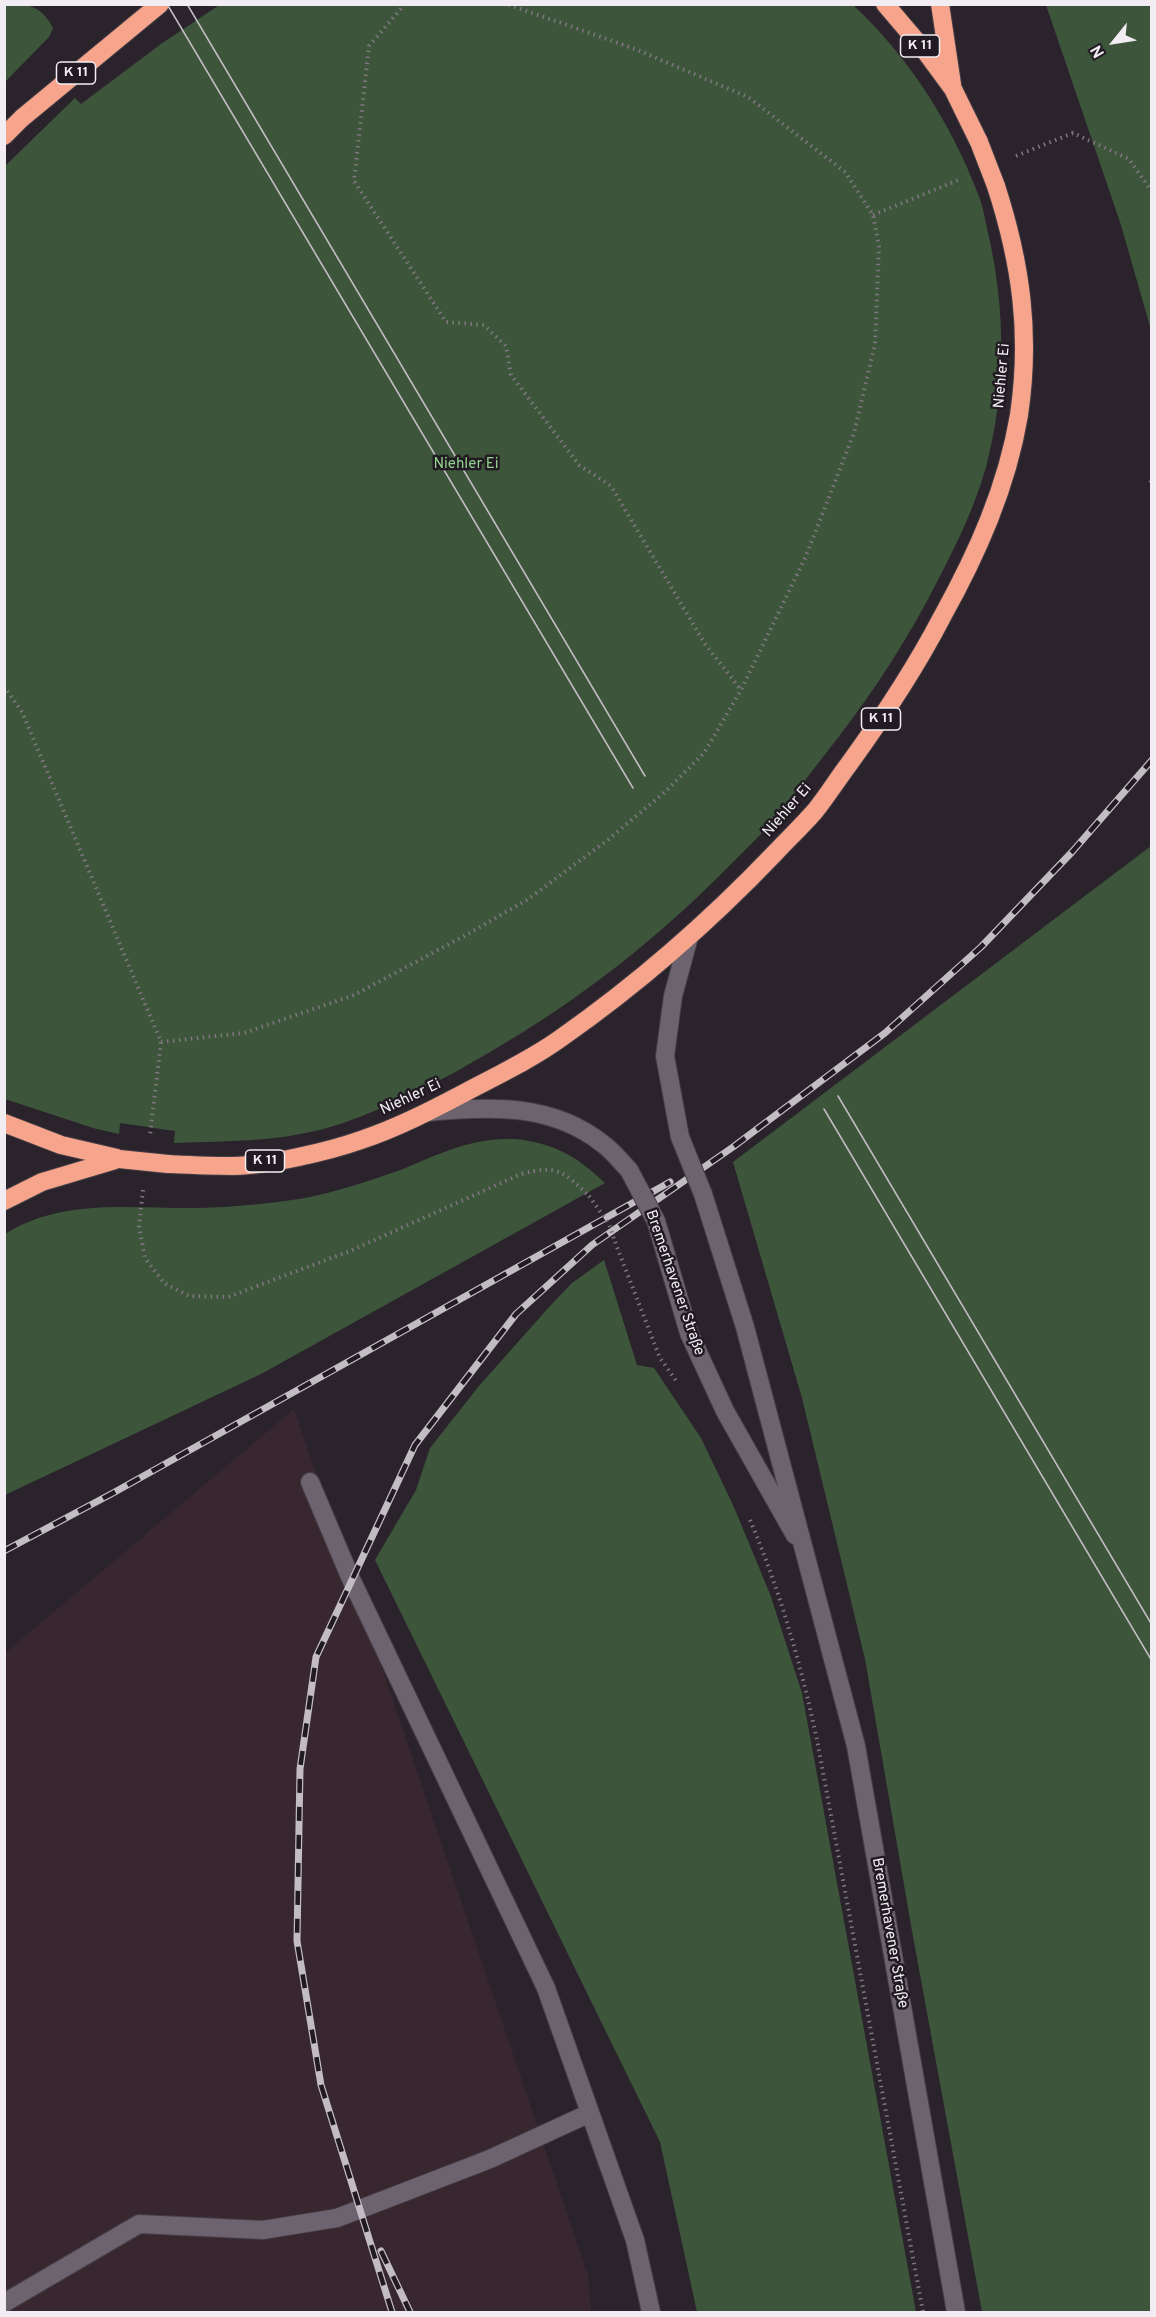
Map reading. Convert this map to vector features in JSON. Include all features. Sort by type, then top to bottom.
[{"type":"highway","name":"Niehler Ei","points":[[4,1123],[61,1145],[119,1159],[168,1164],[236,1166],[304,1155],[361,1141],[428,1112],[558,1040],[619,995],[689,937],[748,881],[815,811],[890,708],[929,642],[972,560],[1001,489],[1019,413],[1024,336],[1019,273],[1011,231],[979,142],[953,89],[925,51],[885,4]]},
{"type":"highway","points":[[940,4],[953,89]]},
{"type":"highway","name":"K 11","points":[[4,136],[22,118],[155,8]]},
{"type":"highway","points":[[4,1201],[42,1182],[119,1159]]},
{"type":"main road","name":"Bremerhavener Straße","points":[[689,937],[673,996],[665,1056],[680,1137],[703,1194],[745,1328],[808,1557],[856,1746],[956,2313]]},
{"type":"main road","name":"Bremerhavener Straße","points":[[428,1112],[476,1108],[526,1110],[567,1122],[603,1144],[629,1170],[656,1221],[689,1333],[725,1411],[808,1557]]},
{"type":"main road","points":[[310,1482],[351,1579],[546,1988],[634,2240],[651,2313]]},
{"type":"main road","points":[[4,2303],[139,2224],[263,2230],[337,2218],[490,2159],[590,2113]]},
{"type":"path","points":[[405,4],[369,46],[354,181],[446,322],[484,325],[506,346],[511,375],[579,465],[611,486],[705,644],[741,690]]},
{"type":"path","points":[[4,686],[22,712],[161,1042],[244,1033],[354,995],[466,936],[527,900],[609,839],[666,791],[704,753],[741,690],[806,556],[854,433],[875,344],[879,246],[873,215],[845,172],[748,97],[635,50],[507,4]]},
{"type":"path","points":[[1152,476],[1150,479],[1152,486]]},
{"type":"path","points":[[189,1296],[228,1297],[351,1251],[521,1174],[544,1168],[567,1175],[589,1196],[609,1224],[660,1358],[679,1385]]},
{"type":"path","points":[[746,1511],[768,1562],[802,1668],[819,1745],[922,2313]]},
{"type":"shaded area","points":[[294,1409],[588,2275],[591,2312],[5,2312],[4,1654]]},
{"type":"green space","points":[[5,4],[33,7],[39,10],[53,28],[49,37],[5,82]]},
{"type":"green space","name":"Niehler Ei","points":[[221,4],[853,5],[892,46],[926,92],[955,142],[978,194],[983,208],[998,291],[1001,321],[1000,380],[993,439],[974,502],[944,569],[904,642],[851,720],[778,815],[677,916],[618,966],[556,1011],[472,1062],[400,1100],[343,1123],[301,1134],[238,1141],[174,1143],[175,1131],[120,1123],[119,1134],[93,1128],[5,1099],[4,167],[75,98],[81,104],[161,44]]},
{"type":"green space","points":[[1046,5],[1151,5],[1151,330],[1121,225]]},
{"type":"green space","points":[[1151,846],[1151,2312],[982,2312],[865,1659],[802,1398],[733,1162]]},
{"type":"green space","points":[[516,1139],[543,1144],[565,1153],[605,1183],[261,1374],[5,1495],[5,1234],[27,1222],[51,1214],[99,1207],[211,1208],[299,1199],[364,1182],[463,1146],[488,1140]]},
{"type":"green space","points":[[604,1260],[637,1365],[654,1368],[701,1438],[733,1505],[770,1594],[802,1693],[916,2312],[697,2312],[660,2142],[375,1560],[416,1490],[430,1448],[479,1386],[550,1306],[572,1283]]},
{"type":"tram line","points":[[167,4],[633,788]]},
{"type":"tram line","points":[[187,4],[645,776]]},
{"type":"tram line","points":[[838,1096],[1152,1625]]},
{"type":"tram line","points":[[824,1109],[1152,1661]]},
{"type":"railway","points":[[392,2312],[321,2085],[297,1941],[300,1769],[316,1657],[415,1445],[516,1314],[592,1245],[733,1147],[885,1033],[981,947],[1072,852],[1152,760]]},
{"type":"railway","points":[[4,1551],[113,1493],[670,1182]]},
{"type":"railway","points":[[381,2251],[410,2312]]}]
